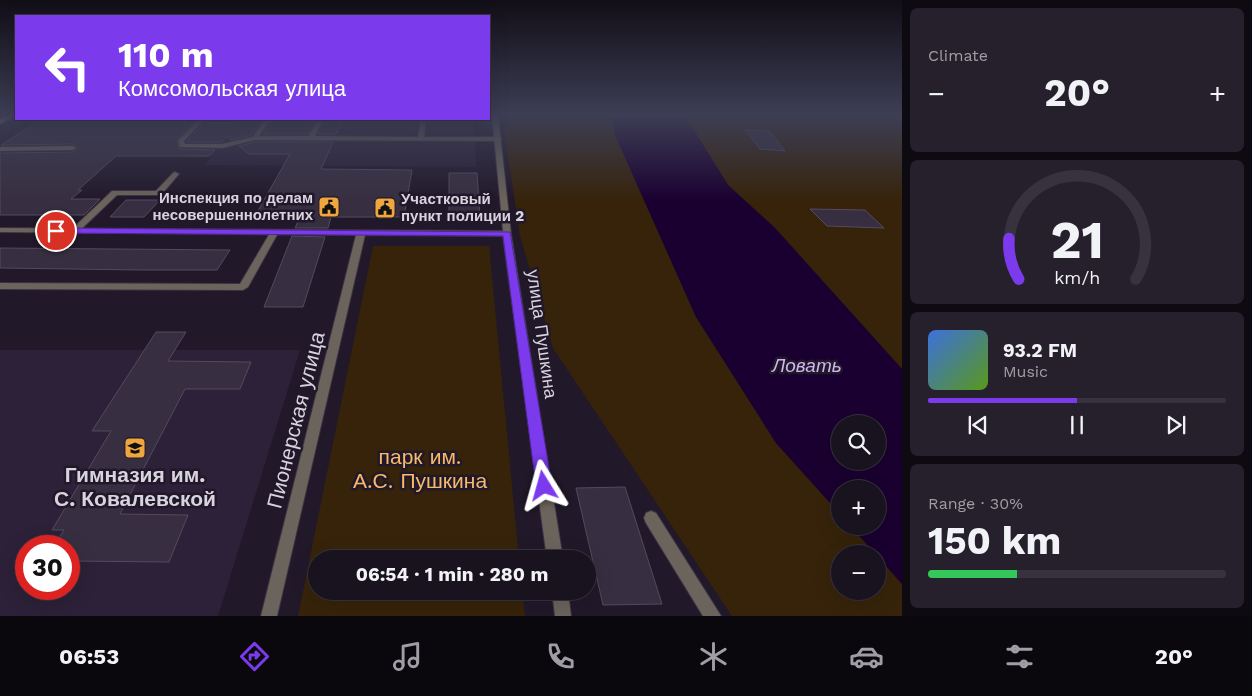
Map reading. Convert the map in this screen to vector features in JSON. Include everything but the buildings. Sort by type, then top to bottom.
[{"type":"street","points":[[182,144],[182,146],[222,146],[231,144]]},
{"type":"street","name":"улица Пушкина","points":[[499,144],[507,234],[554,550]]},
{"type":"street","points":[[0,149],[73,148]]},
{"type":"street","points":[[74,231],[116,193],[158,193],[175,174]]},
{"type":"street","points":[[0,230],[507,234]]},
{"type":"street","points":[[0,286],[244,288],[274,233]]},
{"type":"street","name":"Пионерская улица","points":[[269,616],[362,234]]},
{"type":"street","points":[[651,518],[713,616]]},
{"type":"street","points":[[561,600],[563,616]]},
{"type":"shaded area","points":[[147,144],[475,144],[476,167],[205,165],[211,157],[134,156]]},
{"type":"shaded area","name":"Гимназия им. С. Ковалевской","points":[[0,350],[300,350],[218,616],[0,616]]},
{"type":"green space","points":[[506,144],[619,144],[696,317],[776,443],[831,504],[831,535],[859,535],[867,545],[831,545],[831,600],[886,600],[886,566],[902,584],[902,616],[732,616],[553,348],[520,236]]},
{"type":"green space","points":[[702,144],[902,144],[902,369],[775,228],[728,185]]},
{"type":"green space","name":"парк им. А.С. Пушкина","points":[[373,246],[489,246],[518,550],[311,550]]},
{"type":"green space","name":"парк им. А.С. Пушкина","points":[[308,567],[308,600],[523,600],[525,616],[298,616]]},
{"type":"water","name":"Ловать","points":[[619,144],[702,144],[728,185],[775,228],[902,369],[902,584],[886,566],[886,545],[867,545],[859,535],[886,535],[886,480],[831,480],[831,504],[776,443],[696,317]]},
{"type":"place","name":"Инспекция по делам несовершеннолетних","points":[[329,207]]},
{"type":"place","name":"Участковый пункт полиции 2","points":[[385,208]]},
{"type":"place","name":"Гимназия им. С. Ковалевской","points":[[135,448]]},
{"type":"route","points":[[56,231],[507,234],[544,486]]}]
